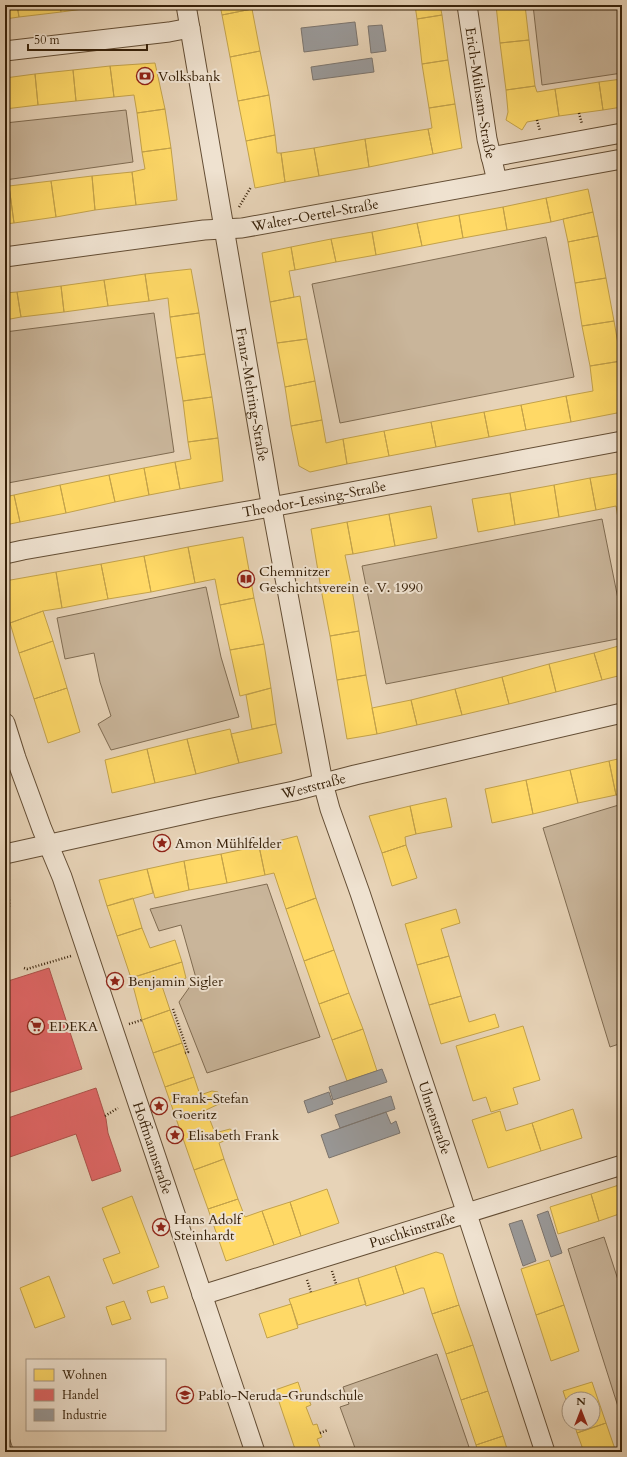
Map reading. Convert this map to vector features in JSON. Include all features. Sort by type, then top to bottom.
[{"type":"street","name":"Franz-Mehring-Straße","points":[[186,5],[272,507],[323,783]]},
{"type":"street","name":"Erich-Mühsam-Straße","points":[[467,5],[487,138],[497,181]]},
{"type":"street","points":[[5,51],[169,32],[190,28]]},
{"type":"street","points":[[491,157],[620,133],[622,162]]},
{"type":"street","name":"Walter-Oertel-Straße","points":[[5,257],[204,230],[242,228],[622,159]]},
{"type":"street","name":"Theodor-Lessing-Straße","points":[[5,554],[31,548],[272,507],[622,441]]},
{"type":"street","name":"Weststraße","points":[[5,854],[288,792],[622,713]]},
{"type":"street","name":"Hoffmannstraße","points":[[5,723],[16,758],[48,844],[60,870],[255,1452]]},
{"type":"street","name":"Ulmenstraße","points":[[323,783],[330,809],[360,893],[545,1452]]},
{"type":"street","name":"Puschkinstraße","points":[[202,1295],[622,1165]]},
{"type":"path","points":[[579,113],[583,129]]},
{"type":"path","points":[[537,120],[541,137]]},
{"type":"path","points":[[239,207],[251,187]]},
{"type":"path","points":[[5,876],[10,911],[6,919]]},
{"type":"path","points":[[24,968],[27,969],[87,951]]},
{"type":"path","points":[[173,1009],[188,1052],[185,1053]]},
{"type":"path","points":[[105,1116],[118,1108]]},
{"type":"path","points":[[331,1268],[336,1284]]},
{"type":"path","points":[[306,1276],[311,1292]]},
{"type":"path","points":[[309,1401],[317,1398]]},
{"type":"path","points":[[320,1433],[328,1430]]},
{"type":"shaded area","points":[[533,5],[622,5],[622,73],[542,85]]},
{"type":"shaded area","points":[[126,110],[133,162],[5,180],[5,123]]},
{"type":"shaded area","points":[[546,237],[574,377],[340,423],[312,284]]},
{"type":"shaded area","points":[[154,313],[174,452],[8,483],[5,475],[5,332]]},
{"type":"shaded area","points":[[602,519],[622,619],[622,638],[386,684],[362,566]]},
{"type":"shaded area","points":[[206,587],[221,657],[239,717],[111,750],[98,724],[111,716],[100,682],[94,653],[65,659],[57,618]]},
{"type":"shaded area","points":[[622,804],[622,1043],[610,1047],[543,828]]},
{"type":"shaded area","points":[[267,884],[320,1037],[207,1073],[179,1002],[196,978],[181,925],[159,931],[150,909]]},
{"type":"shaded area","points":[[604,1237],[622,1292],[621,1416],[568,1249]]},
{"type":"shaded area","points":[[437,1354],[469,1447],[455,1452],[357,1452],[340,1407],[349,1404],[343,1387]]},
{"type":"shaded area","points":[[5,1425],[14,1452],[5,1452]]},
{"type":"building: Wohnen","points":[[5,5],[17,5],[19,17],[5,19]]},
{"type":"building: Wohnen","points":[[17,5],[60,5],[61,12],[19,17]]},
{"type":"building: Wohnen","points":[[60,5],[97,5],[98,7],[61,12]]},
{"type":"building: Wohnen","points":[[220,5],[252,5],[252,9],[222,15]]},
{"type":"building: Wohnen","points":[[415,5],[440,5],[442,15],[417,19]]},
{"type":"building: Wohnen","points":[[496,5],[525,5],[529,40],[500,43]]},
{"type":"building: Wohnen","points":[[252,9],[260,51],[230,57],[222,15]]},
{"type":"building: Wohnen","points":[[442,15],[448,60],[422,64],[417,19]]},
{"type":"building: Wohnen","points":[[529,40],[535,86],[506,90],[500,43]]},
{"type":"building: Wohnen","points":[[260,51],[269,95],[238,101],[230,57]]},
{"type":"building: Wohnen","points":[[448,60],[455,104],[429,108],[422,64]]},
{"type":"building: Wohnen","points":[[155,63],[165,109],[137,113],[134,95],[114,97],[110,66]]},
{"type":"building: Wohnen","points":[[110,66],[114,97],[76,101],[73,70]]},
{"type":"building: Wohnen","points":[[73,70],[76,101],[38,105],[35,74]]},
{"type":"building: Wohnen","points":[[35,74],[38,105],[5,109],[5,78]]},
{"type":"building: Wohnen","points":[[622,79],[622,107],[603,110],[599,82]]},
{"type":"building: Wohnen","points":[[599,82],[603,110],[559,116],[555,89]]},
{"type":"building: Wohnen","points":[[535,86],[537,92],[555,89],[559,116],[527,122],[522,130],[506,120],[508,112],[506,90]]},
{"type":"building: Wohnen","points":[[269,95],[275,135],[246,141],[238,101]]},
{"type":"building: Wohnen","points":[[455,104],[462,148],[433,154],[428,129],[432,128],[429,108]]},
{"type":"building: Wohnen","points":[[165,109],[171,148],[142,152],[137,113]]},
{"type":"building: Wohnen","points":[[428,129],[433,154],[369,167],[365,139]]},
{"type":"building: Wohnen","points":[[275,135],[277,153],[281,153],[285,182],[255,188],[246,141]]},
{"type":"building: Wohnen","points":[[365,139],[369,167],[319,176],[314,148]]},
{"type":"building: Wohnen","points":[[171,148],[177,200],[136,205],[132,172],[145,169],[142,152]]},
{"type":"building: Wohnen","points":[[314,148],[319,176],[285,182],[281,153]]},
{"type":"building: Wohnen","points":[[132,172],[136,205],[95,210],[92,176]]},
{"type":"building: Wohnen","points":[[92,176],[95,210],[56,217],[51,181]]},
{"type":"building: Wohnen","points":[[51,181],[56,217],[14,223],[9,186]]},
{"type":"building: Wohnen","points":[[9,186],[14,223],[5,224],[5,187]]},
{"type":"building: Wohnen","points":[[588,189],[593,212],[551,222],[546,198]]},
{"type":"building: Wohnen","points":[[546,198],[551,222],[507,230],[503,207]]},
{"type":"building: Wohnen","points":[[503,207],[507,230],[463,238],[459,215]]},
{"type":"building: Wohnen","points":[[593,212],[598,236],[568,242],[563,219]]},
{"type":"building: Wohnen","points":[[459,215],[463,238],[422,246],[417,223]]},
{"type":"building: Wohnen","points":[[417,223],[422,246],[376,255],[372,232]]},
{"type":"building: Wohnen","points":[[372,232],[376,255],[336,262],[331,239]]},
{"type":"building: Wohnen","points":[[598,236],[606,278],[575,283],[568,242]]},
{"type":"building: Wohnen","points":[[331,239],[336,262],[295,270],[291,247]]},
{"type":"building: Wohnen","points":[[291,247],[295,270],[289,271],[294,297],[270,302],[262,253]]},
{"type":"building: Wohnen","points":[[191,269],[199,313],[170,317],[168,298],[149,301],[145,274]]},
{"type":"building: Wohnen","points":[[145,274],[149,301],[108,306],[104,280]]},
{"type":"building: Wohnen","points":[[606,278],[614,321],[582,326],[575,283]]},
{"type":"building: Wohnen","points":[[104,280],[108,306],[64,312],[61,286]]},
{"type":"building: Wohnen","points":[[61,286],[64,312],[21,317],[17,292]]},
{"type":"building: Wohnen","points":[[17,292],[21,317],[5,320],[5,293]]},
{"type":"building: Wohnen","points":[[300,296],[307,339],[277,343],[270,302]]},
{"type":"building: Wohnen","points":[[199,313],[205,354],[176,358],[170,317]]},
{"type":"building: Wohnen","points":[[614,321],[621,361],[590,366],[582,326]]},
{"type":"building: Wohnen","points":[[307,339],[315,381],[285,387],[277,343]]},
{"type":"building: Wohnen","points":[[205,354],[212,397],[183,401],[176,358]]},
{"type":"building: Wohnen","points":[[621,361],[622,412],[571,422],[566,396],[593,391],[590,366]]},
{"type":"building: Wohnen","points":[[315,381],[322,420],[291,426],[285,387]]},
{"type":"building: Wohnen","points":[[566,396],[571,422],[526,430],[521,405]]},
{"type":"building: Wohnen","points":[[212,397],[218,438],[188,442],[183,401]]},
{"type":"building: Wohnen","points":[[521,405],[526,430],[489,437],[484,412]]},
{"type":"building: Wohnen","points":[[484,412],[489,437],[436,447],[431,422]]},
{"type":"building: Wohnen","points":[[322,420],[326,443],[343,439],[347,464],[310,472],[299,466],[291,426]]},
{"type":"building: Wohnen","points":[[431,422],[436,447],[389,456],[384,431]]},
{"type":"building: Wohnen","points":[[384,431],[389,456],[347,464],[343,439]]},
{"type":"building: Wohnen","points":[[218,438],[223,481],[180,489],[175,462],[191,459],[188,442]]},
{"type":"building: Wohnen","points":[[175,462],[180,489],[149,495],[144,468]]},
{"type":"building: Wohnen","points":[[144,468],[149,495],[115,502],[109,475]]},
{"type":"building: Wohnen","points":[[622,473],[622,518],[618,518],[616,506],[596,510],[590,478]]},
{"type":"building: Wohnen","points":[[109,475],[115,502],[66,513],[60,485]]},
{"type":"building: Wohnen","points":[[590,478],[596,510],[559,517],[554,485]]},
{"type":"building: Wohnen","points":[[60,485],[66,513],[20,522],[14,495]]},
{"type":"building: Wohnen","points":[[554,485],[559,517],[515,525],[510,493]]},
{"type":"building: Wohnen","points":[[510,493],[515,525],[478,532],[472,499]]},
{"type":"building: Wohnen","points":[[14,495],[20,522],[5,525],[5,497]]},
{"type":"building: Wohnen","points":[[431,506],[437,538],[395,546],[389,514]]},
{"type":"building: Wohnen","points":[[389,514],[395,546],[353,554],[347,522]]},
{"type":"building: Wohnen","points":[[618,518],[622,518],[622,542]]},
{"type":"building: Wohnen","points":[[347,522],[353,554],[345,555],[351,584],[321,589],[311,529]]},
{"type":"building: Wohnen","points":[[243,537],[254,598],[220,605],[215,579],[195,583],[188,547]]},
{"type":"building: Wohnen","points":[[188,547],[195,583],[151,592],[144,556]]},
{"type":"building: Wohnen","points":[[144,556],[151,592],[108,599],[101,564]]},
{"type":"building: Wohnen","points":[[101,564],[108,599],[62,608],[56,572]]},
{"type":"building: Wohnen","points":[[56,572],[62,608],[43,611],[10,623],[5,604],[5,581]]},
{"type":"building: Wohnen","points":[[351,584],[359,631],[330,636],[321,589]]},
{"type":"building: Wohnen","points":[[254,598],[264,644],[230,650],[220,605]]},
{"type":"building: Wohnen","points":[[43,611],[53,641],[19,653],[10,623]]},
{"type":"building: Wohnen","points":[[359,631],[366,675],[337,680],[330,636]]},
{"type":"building: Wohnen","points":[[53,641],[67,688],[34,699],[19,653]]},
{"type":"building: Wohnen","points":[[264,644],[271,688],[240,696],[230,650]]},
{"type":"building: Wohnen","points":[[622,645],[622,675],[602,680],[594,653]]},
{"type":"building: Wohnen","points":[[594,653],[602,680],[556,692],[549,664]]},
{"type":"building: Wohnen","points":[[549,664],[556,692],[509,704],[502,677]]},
{"type":"building: Wohnen","points":[[366,675],[377,734],[347,739],[337,680]]},
{"type":"building: Wohnen","points":[[502,677],[509,704],[462,715],[455,689]]},
{"type":"building: Wohnen","points":[[67,688],[80,732],[48,743],[34,699]]},
{"type":"building: Wohnen","points":[[271,688],[276,724],[252,729],[246,695]]},
{"type":"building: Wohnen","points":[[455,689],[462,715],[417,725],[411,700]]},
{"type":"building: Wohnen","points":[[411,700],[417,725],[377,734],[372,708]]},
{"type":"building: Wohnen","points":[[276,724],[282,753],[239,763],[231,734]]},
{"type":"building: Wohnen","points":[[230,729],[239,763],[196,774],[187,739]]},
{"type":"building: Wohnen","points":[[187,739],[196,774],[155,783],[147,749]]},
{"type":"building: Wohnen","points":[[147,749],[155,783],[112,793],[105,760]]},
{"type":"building: Wohnen","points":[[622,758],[622,794],[616,795],[609,761]]},
{"type":"building: Wohnen","points":[[609,761],[616,795],[578,803],[570,770]]},
{"type":"building: Wohnen","points":[[570,770],[578,803],[533,814],[526,780]]},
{"type":"building: Wohnen","points":[[526,780],[533,814],[492,823],[485,789]]},
{"type":"building: Wohnen","points":[[446,798],[452,827],[416,834],[410,806]]},
{"type":"building: Wohnen","points":[[410,806],[416,834],[405,837],[406,845],[382,853],[369,816]]},
{"type":"building: Wohnen","points":[[297,836],[316,898],[286,909],[274,873],[265,875],[259,846]]},
{"type":"building: Wohnen","points":[[406,845],[417,878],[392,886],[382,853]]},
{"type":"building: Wohnen","points":[[259,846],[265,875],[227,883],[221,854]]},
{"type":"building: Wohnen","points":[[221,854],[227,883],[189,890],[184,861]]},
{"type":"building: Wohnen","points":[[184,861],[189,890],[155,898],[147,869]]},
{"type":"building: Wohnen","points":[[147,869],[153,893],[107,906],[99,880]]},
{"type":"building: Wohnen","points":[[133,898],[142,928],[117,936],[107,906]]},
{"type":"building: Wohnen","points":[[316,898],[334,950],[304,961],[286,909]]},
{"type":"building: Wohnen","points":[[456,909],[460,923],[441,929],[449,956],[417,965],[405,924]]},
{"type":"building: Wohnen","points":[[142,928],[150,948],[175,940],[182,962],[131,978],[117,936]]},
{"type":"building: Wohnen","points":[[334,950],[349,993],[319,1004],[304,961]]},
{"type":"building: Wohnen","points":[[449,956],[461,996],[429,1005],[417,965]]},
{"type":"building: Wohnen","points":[[182,962],[186,978],[162,986],[170,1010],[142,1020],[131,978]]},
{"type":"building: Wohnen","points":[[349,993],[363,1029],[332,1040],[319,1004]]},
{"type":"building: Wohnen","points":[[461,996],[469,1022],[495,1014],[499,1027],[441,1044],[429,1005]]},
{"type":"building: Wohnen","points":[[170,1010],[182,1043],[153,1053],[142,1020]]},
{"type":"building: Wohnen","points":[[523,1026],[540,1080],[513,1088],[518,1104],[491,1112],[486,1097],[473,1101],[456,1046]]},
{"type":"building: Wohnen","points":[[363,1029],[377,1071],[347,1081],[332,1040]]},
{"type":"building: Wohnen","points":[[182,1043],[194,1077],[165,1087],[153,1053]]},
{"type":"building: Wohnen","points":[[194,1077],[200,1095],[212,1091],[218,1092],[222,1097],[221,1103],[206,1110],[215,1133],[230,1129],[233,1131],[233,1135],[229,1139],[219,1143],[224,1159],[194,1170],[165,1087]]},
{"type":"building: Wohnen","points":[[573,1109],[582,1138],[541,1151],[532,1123]]},
{"type":"building: Wohnen","points":[[500,1111],[506,1131],[532,1123],[541,1151],[488,1168],[472,1120]]},
{"type":"building: Wohnen","points":[[224,1159],[238,1199],[208,1209],[194,1170]]},
{"type":"building: Wohnen","points":[[622,1184],[622,1213],[599,1221],[591,1194]]},
{"type":"building: Wohnen","points":[[327,1189],[339,1223],[301,1236],[290,1202]]},
{"type":"building: Wohnen","points":[[591,1194],[599,1221],[558,1234],[550,1207]]},
{"type":"building: Wohnen","points":[[132,1196],[159,1267],[113,1284],[103,1259],[120,1253],[102,1208]]},
{"type":"building: Wohnen","points":[[238,1199],[245,1217],[262,1211],[274,1245],[226,1261],[208,1209]]},
{"type":"building: Wohnen","points":[[290,1202],[301,1236],[274,1245],[262,1211]]},
{"type":"building: Wohnen","points":[[436,1252],[443,1254],[459,1305],[432,1314],[424,1288],[404,1294],[395,1266]]},
{"type":"building: Wohnen","points":[[549,1260],[564,1305],[536,1315],[521,1269]]},
{"type":"building: Wohnen","points":[[395,1266],[404,1294],[366,1306],[358,1278]]},
{"type":"building: Wohnen","points":[[49,1276],[65,1317],[35,1328],[20,1288]]},
{"type":"building: Wohnen","points":[[358,1278],[366,1304],[298,1325],[289,1299]]},
{"type":"building: Wohnen","points":[[164,1286],[168,1298],[151,1303],[147,1291]]},
{"type":"building: Wohnen","points":[[124,1301],[131,1319],[112,1325],[106,1307]]},
{"type":"building: Wohnen","points":[[291,1304],[298,1328],[267,1338],[259,1314]]},
{"type":"building: Wohnen","points":[[459,1305],[473,1345],[446,1354],[432,1314]]},
{"type":"building: Wohnen","points":[[564,1305],[579,1351],[551,1361],[536,1315]]},
{"type":"building: Wohnen","points":[[473,1345],[488,1391],[461,1400],[446,1354]]},
{"type":"building: Wohnen","points":[[298,1382],[302,1394],[306,1392],[311,1405],[306,1407],[313,1425],[317,1424],[322,1437],[317,1439],[322,1452],[296,1452],[275,1390]]},
{"type":"building: Wohnen","points":[[592,1382],[595,1391],[563,1391]]},
{"type":"building: Wohnen","points":[[488,1391],[503,1436],[476,1445],[461,1400]]},
{"type":"building: Wohnen","points":[[601,1408],[606,1423],[601,1425]]},
{"type":"building: Wohnen","points":[[606,1423],[616,1452],[584,1452],[577,1433],[583,1431],[601,1431],[601,1425]]},
{"type":"building: Wohnen","points":[[503,1436],[508,1452],[478,1452],[476,1445]]},
{"type":"building: Handel","name":"EDEKA","points":[[49,968],[82,1069],[5,1094],[5,982]]},
{"type":"building: Handel","points":[[96,1088],[106,1119],[108,1133],[121,1171],[92,1181],[76,1134],[7,1158],[5,1152],[5,1119]]},
{"type":"building: Industrie","points":[[355,22],[358,45],[304,52],[301,28]]},
{"type":"building: Industrie","points":[[382,25],[386,51],[371,53],[368,26]]},
{"type":"building: Industrie","points":[[372,58],[374,72],[313,80],[311,67]]},
{"type":"building: Industrie","points":[[382,1069],[387,1082],[333,1100],[329,1087]]},
{"type":"building: Industrie","points":[[329,1092],[333,1104],[308,1113],[304,1101]]},
{"type":"building: Industrie","points":[[391,1096],[395,1109],[340,1128],[335,1115]]},
{"type":"building: Industrie","points":[[386,1112],[391,1124],[396,1121],[400,1133],[329,1158],[321,1135]]},
{"type":"building: Industrie","points":[[548,1211],[562,1253],[551,1257],[537,1215]]},
{"type":"building: Industrie","points":[[522,1220],[536,1261],[523,1266],[509,1224]]},
{"type":"place","name":"Volksbank","points":[[145,76]]},
{"type":"place","name":"Chemnitzer Geschichtsverein e. V. 1990","points":[[246,579]]},
{"type":"place","name":"Amon Mühlfelder","points":[[162,843]]},
{"type":"place","name":"Benjamin Sigler","points":[[115,981]]},
{"type":"place","name":"EDEKA","points":[[36,1026]]},
{"type":"place","name":"Frank-Stefan Goeritz","points":[[159,1106]]},
{"type":"place","name":"Elisabeth Frank","points":[[175,1135]]},
{"type":"place","name":"Hans Adolf Steinhardt","points":[[161,1227]]},
{"type":"place","name":"Pablo-Neruda-Grundschule","points":[[185,1395]]}]
